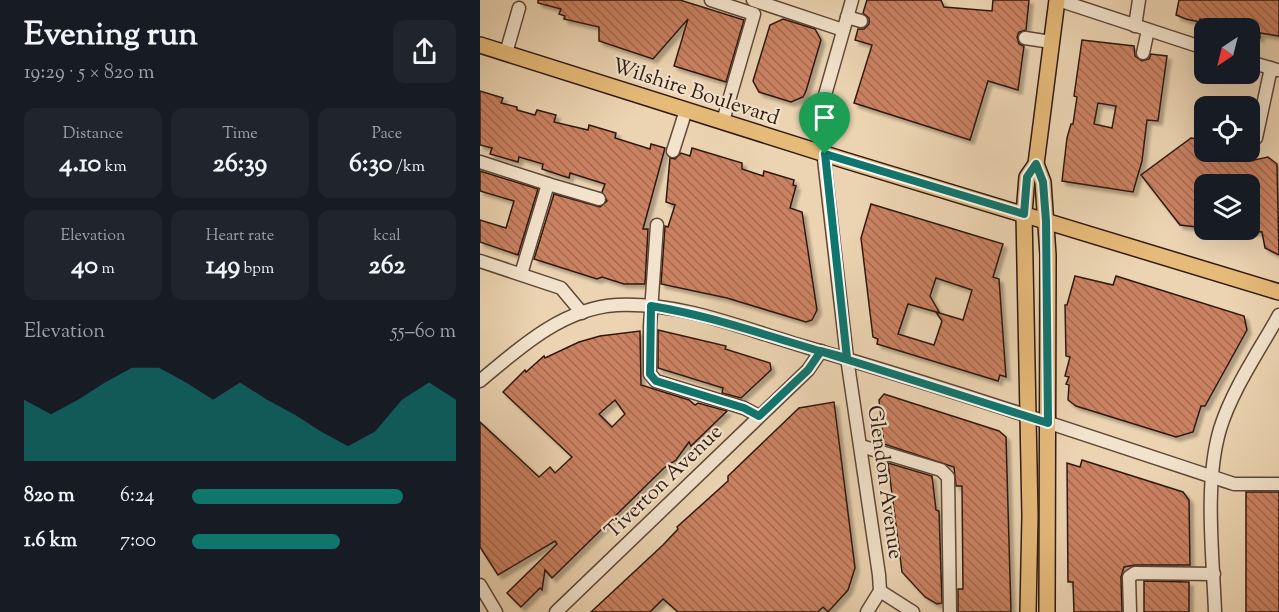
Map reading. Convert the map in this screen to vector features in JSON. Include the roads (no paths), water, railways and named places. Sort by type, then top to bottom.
[{"type":"main road","points":[[1028,612],[1028,417],[1024,214],[1027,177],[1036,164],[1057,0]]},
{"type":"main road","name":"Wilshire Boulevard","points":[[481,48],[506,53],[825,154],[1279,292]]},
{"type":"main road","points":[[1036,164],[1043,182],[1046,221],[1047,612]]},
{"type":"street","points":[[711,0],[754,14]]},
{"type":"street","name":"Glendon Avenue","points":[[852,0],[819,116],[847,358],[880,591],[867,612]]},
{"type":"street","points":[[1057,0],[1194,45]]},
{"type":"street","points":[[1139,0],[1143,52]]},
{"type":"street","points":[[723,121],[758,1],[843,30]]},
{"type":"street","points":[[506,53],[519,8]]},
{"type":"street","points":[[847,17],[861,21]]},
{"type":"street","points":[[1025,38],[1051,42]]},
{"type":"street","points":[[1260,65],[1275,69],[1260,123]]},
{"type":"street","points":[[673,151],[686,110]]},
{"type":"street","points":[[480,162],[599,199]]},
{"type":"street","points":[[521,274],[548,184]]},
{"type":"street","points":[[657,225],[651,306],[650,374],[656,381],[744,408],[759,416]]},
{"type":"street","points":[[480,261],[561,288],[582,313]]},
{"type":"street","points":[[480,381],[531,339],[582,313],[615,305],[651,306],[719,319],[847,358],[1234,484],[1279,484]]},
{"type":"street","points":[[1215,612],[1215,449],[1226,412],[1279,315]]},
{"type":"street","name":"Tiverton Avenue","points":[[556,612],[808,370],[821,351]]},
{"type":"street","points":[[861,446],[941,470],[948,477],[950,612]]},
{"type":"street","points":[[1130,612],[1130,577],[1135,573],[1214,574]]},
{"type":"street","points":[[480,585],[496,612]]},
{"type":"street","points":[[880,591],[913,612]]}]
